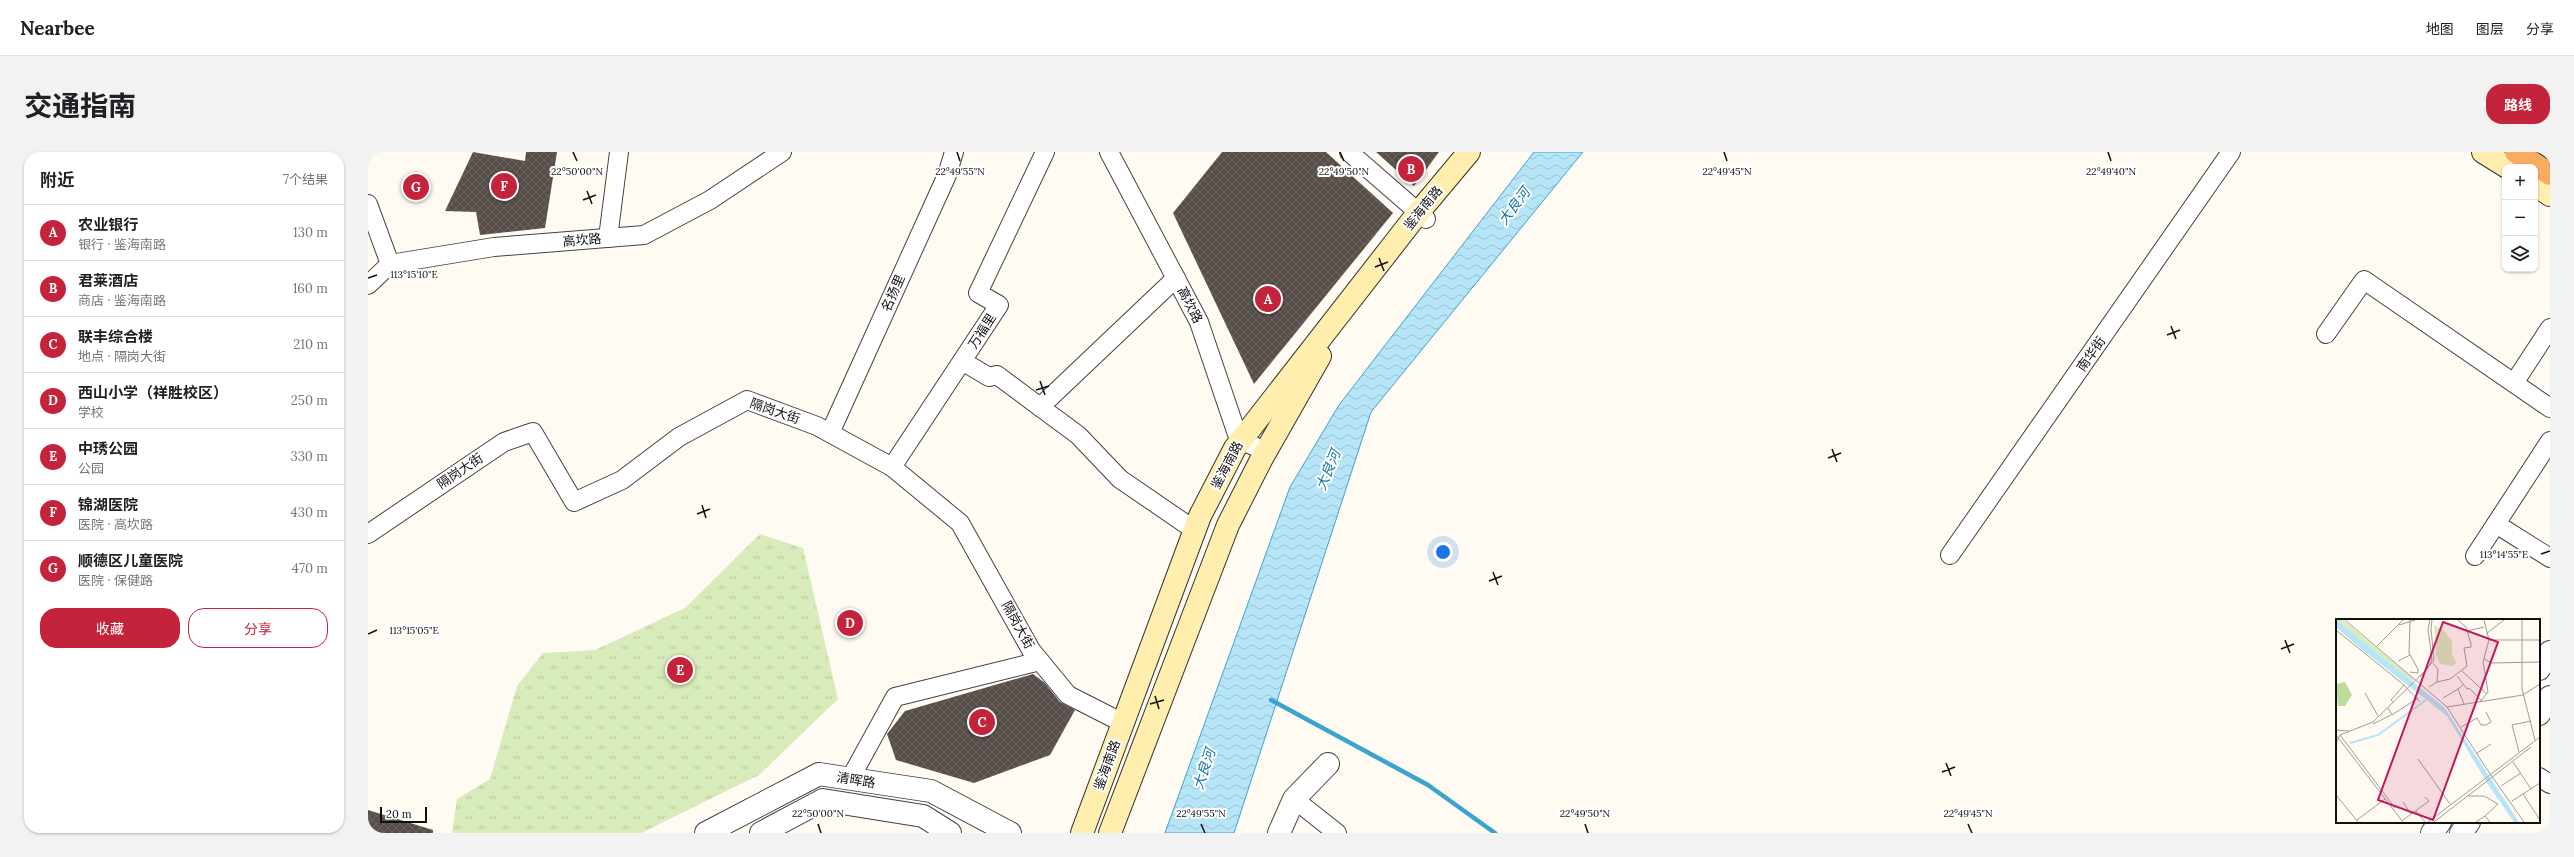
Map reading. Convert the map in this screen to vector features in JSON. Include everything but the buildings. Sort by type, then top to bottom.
[{"type":"highway","points":[[2516,152],[2550,174]]},
{"type":"main road","name":"鉴海南路","points":[[1110,833],[1228,525],[1266,451],[1322,352],[1469,152]]},
{"type":"main road","name":"鉴海南路","points":[[1082,833],[1200,516],[1239,440],[1422,216],[1482,152]]},
{"type":"main road","points":[[2483,152],[2502,164]]},
{"type":"main road","points":[[2538,187],[2550,195]]},
{"type":"street","points":[[608,238],[619,152]]},
{"type":"street","name":"高坎路","points":[[390,264],[494,247],[644,235],[710,200],[782,152]]},
{"type":"street","name":"名扬里","points":[[830,433],[947,175],[954,152]]},
{"type":"street","name":"万福里","points":[[892,467],[999,305],[978,294],[1045,152]]},
{"type":"street","name":"高坎路","points":[[1109,152],[1199,322],[1239,440]]},
{"type":"street","points":[[1349,152],[1422,216]]},
{"type":"street","name":"南华街","points":[[1950,555],[2231,152]]},
{"type":"street","points":[[368,204],[390,264],[368,285]]},
{"type":"street","points":[[1040,407],[1176,278]]},
{"type":"street","points":[[2326,334],[2364,280],[2550,408]]},
{"type":"street","points":[[2514,383],[2550,328]]},
{"type":"street","points":[[962,361],[990,377],[998,375],[1078,435],[1120,479],[1193,529]]},
{"type":"street","name":"隔岗大街","points":[[370,528],[504,442],[533,432],[574,502],[622,480],[679,437],[747,400],[830,433],[892,467],[960,523],[1031,650],[1040,661],[1068,695],[1123,722]]},
{"type":"street","points":[[1239,440],[1266,451]]},
{"type":"street","points":[[2475,556],[2550,441]]},
{"type":"street","points":[[2496,524],[2550,558]]},
{"type":"street","points":[[2540,667],[2550,652]]},
{"type":"street","points":[[850,779],[895,697],[1040,661]]},
{"type":"street","points":[[2540,712],[2550,696]]},
{"type":"street","points":[[1279,833],[1294,799],[1328,764]]},
{"type":"street","name":"清晖路","points":[[706,833],[819,774],[930,791],[1010,833]]},
{"type":"street","points":[[2540,778],[2550,784]]},
{"type":"street","points":[[1294,799],[1337,833]]},
{"type":"street","name":"清晖路","points":[[761,833],[823,800],[923,816],[950,833]]},
{"type":"street","points":[[2432,833],[2439,823]]},
{"type":"street","points":[[2461,833],[2468,823]]},
{"type":"green space","points":[[760,534],[803,548],[838,699],[759,775],[641,833],[452,833],[457,799],[490,779],[517,686],[543,653],[595,650],[685,608]]},
{"type":"water","name":"大良河","points":[[1534,152],[1583,152],[1371,412],[1234,833],[1165,833],[1290,487],[1339,405]]},
{"type":"waterway","points":[[1271,700],[1428,785],[1495,833]]},
{"type":"place","name":"君莱酒店","points":[[1411,169]]},
{"type":"place","name":"锦湖医院","points":[[504,186]]},
{"type":"place","name":"顺德区儿童医院","points":[[416,187]]},
{"type":"place","name":"农业银行","points":[[1268,299]]},
{"type":"place","name":"西山小学（祥胜校区）","points":[[850,623]]},
{"type":"place","name":"中琇公园","points":[[680,670]]},
{"type":"place","name":"联丰综合楼","points":[[982,722]]}]
